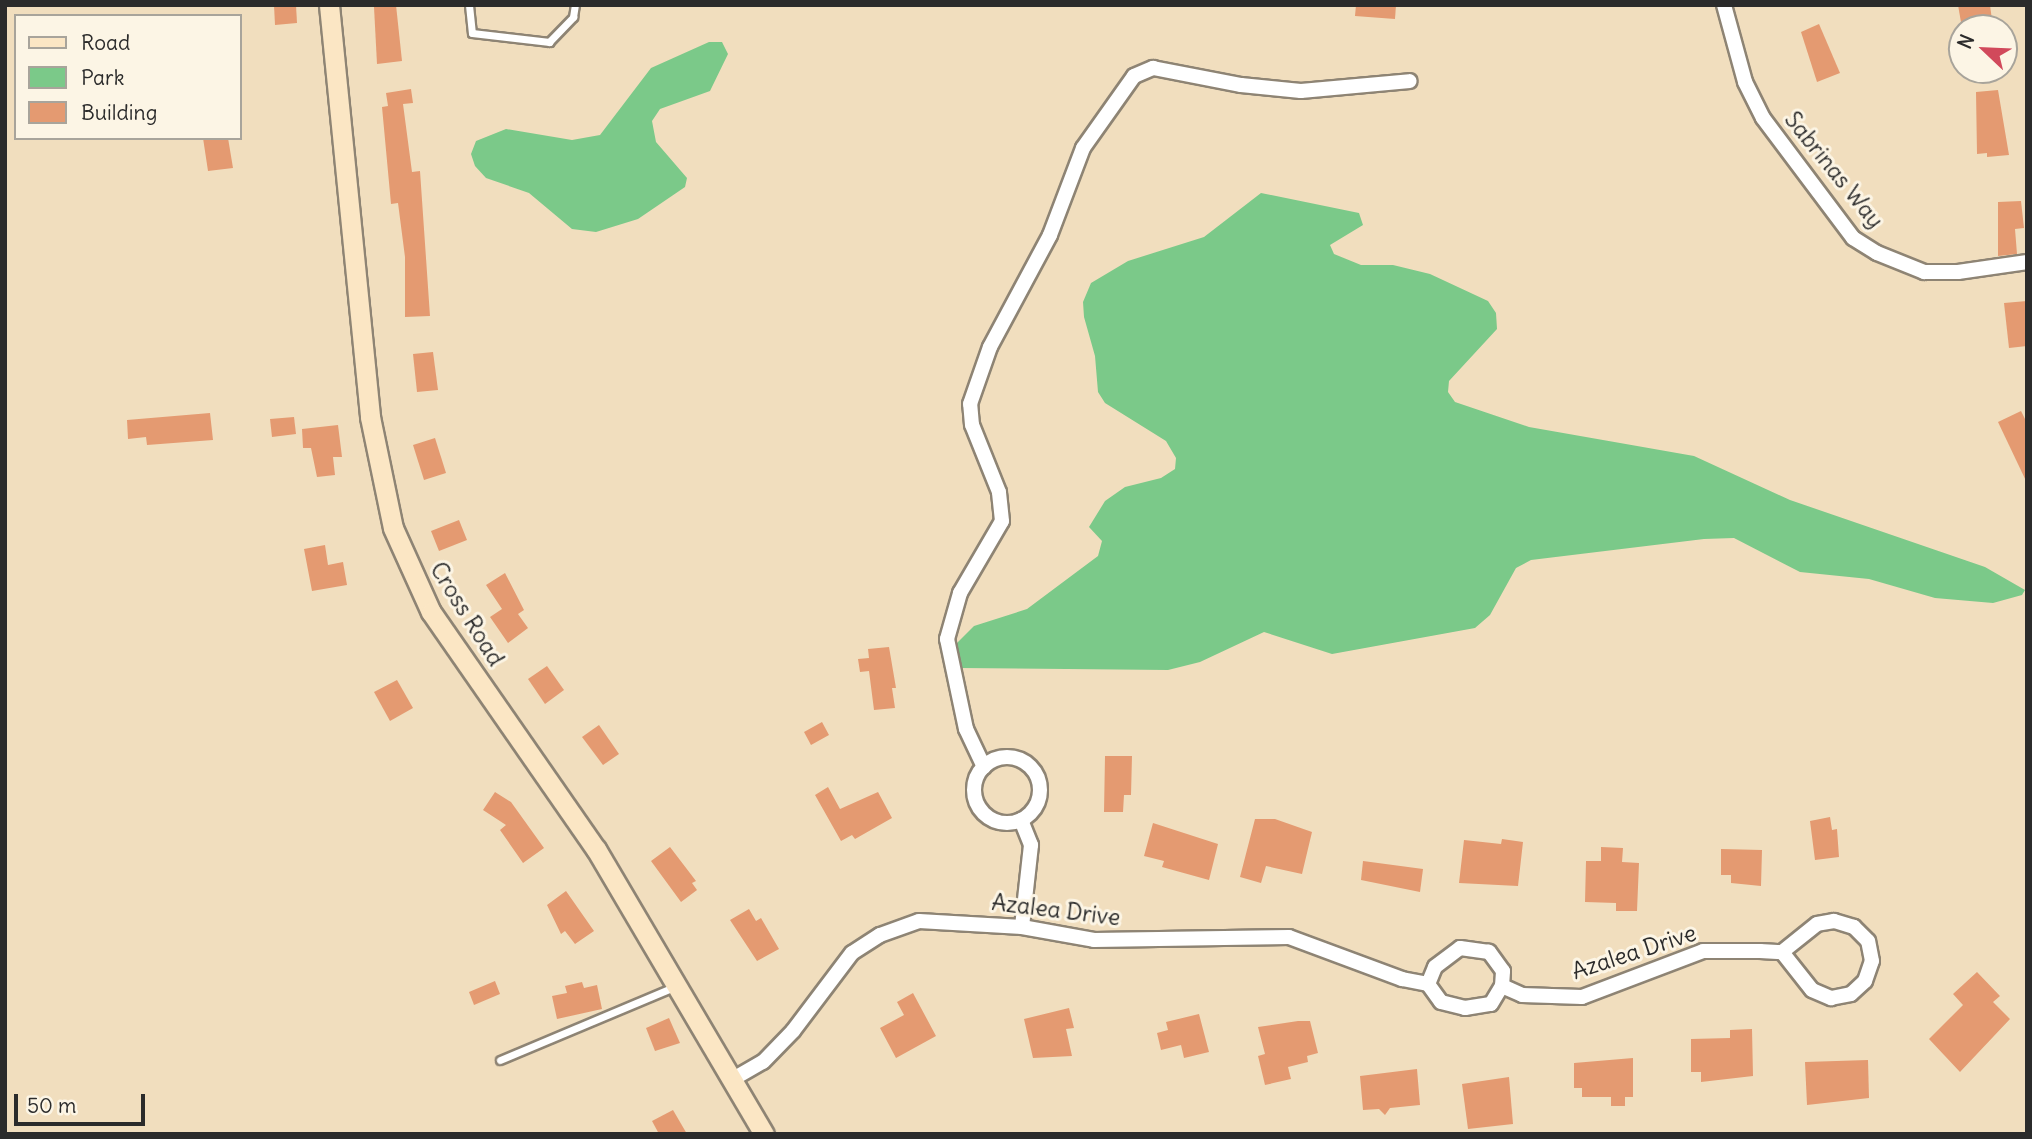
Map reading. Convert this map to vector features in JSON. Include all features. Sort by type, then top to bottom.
[{"type":"street","name":"Cross Road","points":[[329,5],[370,417],[393,528],[431,612],[596,849],[764,1134]]},
{"type":"street","name":"Sabrinas Way","points":[[1724,5],[1745,82],[1763,118],[1853,237],[1877,253],[1924,272],[1958,272],[2027,262]]},
{"type":"street","points":[[984,767],[966,729],[947,639],[960,593],[1002,521],[999,492],[972,425],[970,404],[990,347],[1024,288],[1050,234],[1070,174],[1090,137],[1135,76],[1153,68],[1241,85],[1301,91],[1410,81]]},
{"type":"street","points":[[1004,758],[1026,764],[1034,772],[1039,793],[1037,804],[1021,820],[1001,823],[983,813],[974,785],[984,767],[1004,758]]},
{"type":"street","points":[[1021,820],[1031,845],[1022,927]]},
{"type":"street","name":"Azalea Drive","points":[[733,1079],[763,1062],[852,953],[880,935],[919,921],[1022,927],[1094,940],[1136,942],[1289,937],[1402,979],[1429,984],[1441,1002],[1465,1008],[1491,1004],[1502,986],[1522,995],[1582,997],[1703,950],[1782,953]]},
{"type":"street","points":[[1834,921],[1854,927],[1868,941],[1872,961],[1865,981],[1851,994],[1831,998],[1812,990],[1782,953],[1817,924],[1834,921]]},
{"type":"street","points":[[1429,984],[1435,967],[1449,954],[1471,947],[1496,958],[1503,971],[1502,986]]},
{"type":"lane","points":[[469,5],[472,33],[549,42],[573,18],[575,5]]},
{"type":"lane","points":[[500,1060],[678,985]]},
{"type":"green space","points":[[709,42],[722,42],[728,54],[710,91],[660,109],[652,121],[656,142],[687,178],[685,187],[638,219],[596,232],[572,229],[529,193],[486,178],[475,166],[471,154],[476,141],[506,129],[572,140],[600,135],[651,68]]},
{"type":"green space","points":[[1261,193],[1359,213],[1363,225],[1330,245],[1334,254],[1361,265],[1393,265],[1430,274],[1488,301],[1496,313],[1497,329],[1449,381],[1448,392],[1455,402],[1529,427],[1694,456],[1790,500],[1985,567],[2025,590],[2022,595],[1993,603],[1935,598],[1869,579],[1800,572],[1734,538],[1704,539],[1531,560],[1516,568],[1490,615],[1475,628],[1332,654],[1264,632],[1200,662],[1168,670],[961,668],[947,662],[948,652],[974,626],[1027,609],[1098,556],[1102,541],[1089,527],[1105,501],[1125,487],[1161,478],[1175,469],[1176,458],[1166,441],[1105,403],[1098,392],[1095,356],[1084,317],[1083,302],[1091,283],[1128,261],[1204,237]]},
{"type":"building","points":[[274,5],[296,5],[297,23],[275,25]]},
{"type":"building","points":[[396,5],[402,61],[377,64],[374,7]]},
{"type":"building","points":[[1356,5],[1396,5],[1395,19],[1355,16]]},
{"type":"building","points":[[1958,5],[1990,5],[1991,14],[1960,14]]},
{"type":"building","points":[[1819,24],[1840,73],[1817,82],[1801,32]]},
{"type":"building","points":[[411,89],[413,103],[403,104],[412,172],[420,171],[430,316],[405,317],[405,257],[398,203],[391,204],[382,107],[388,106],[386,93]]},
{"type":"building","points":[[1998,90],[2009,155],[1987,157],[1987,153],[1977,154],[1976,92]]},
{"type":"building","points":[[203,140],[228,140],[233,168],[208,171]]},
{"type":"building","points":[[2021,201],[2024,228],[2015,229],[2017,254],[1998,256],[1998,202]]},
{"type":"building","points":[[2027,301],[2027,346],[2009,348],[2004,303]]},
{"type":"building","points":[[433,352],[438,390],[417,392],[413,354]]},
{"type":"building","points":[[2021,411],[2027,423],[2027,483],[1998,422]]},
{"type":"building","points":[[210,413],[213,440],[147,445],[146,437],[128,439],[127,420]]},
{"type":"building","points":[[294,417],[296,434],[272,437],[270,419]]},
{"type":"building","points":[[338,425],[342,457],[333,457],[335,475],[317,477],[311,448],[303,448],[302,429]]},
{"type":"building","points":[[435,438],[446,473],[424,480],[413,445]]},
{"type":"building","points":[[459,520],[467,540],[439,551],[431,531]]},
{"type":"building","points":[[325,545],[328,565],[343,562],[347,585],[312,591],[304,549]]},
{"type":"building","points":[[505,573],[524,610],[518,614],[528,628],[508,643],[490,617],[502,609],[486,585]]},
{"type":"building","points":[[889,647],[896,688],[892,688],[895,708],[874,710],[869,671],[860,672],[858,659],[869,658],[868,649]]},
{"type":"building","points":[[547,666],[564,690],[545,704],[528,679]]},
{"type":"building","points":[[397,680],[413,708],[390,721],[374,692]]},
{"type":"building","points":[[822,722],[829,735],[811,745],[804,732]]},
{"type":"building","points":[[599,725],[619,754],[603,765],[582,737]]},
{"type":"building","points":[[1105,756],[1132,756],[1131,795],[1124,795],[1123,812],[1104,812]]},
{"type":"building","points":[[828,787],[840,809],[878,792],[892,818],[855,839],[852,835],[841,841],[815,795]]},
{"type":"building","points":[[495,792],[511,802],[544,848],[523,863],[500,830],[506,825],[483,810]]},
{"type":"building","points":[[1830,817],[1832,830],[1837,829],[1839,857],[1815,860],[1810,821]]},
{"type":"building","points":[[1255,819],[1275,819],[1312,832],[1302,874],[1266,866],[1261,883],[1240,877]]},
{"type":"building","points":[[1153,823],[1218,844],[1209,880],[1162,867],[1164,861],[1144,856]]},
{"type":"building","points":[[1502,839],[1523,842],[1518,886],[1459,883],[1464,840],[1501,844]]},
{"type":"building","points":[[670,847],[696,881],[692,883],[697,890],[681,902],[651,861]]},
{"type":"building","points":[[1601,847],[1623,848],[1622,862],[1639,863],[1637,911],[1616,911],[1616,903],[1585,902],[1586,861],[1601,861]]},
{"type":"building","points":[[1721,849],[1762,850],[1761,886],[1731,883],[1731,875],[1721,875]]},
{"type":"building","points":[[1363,861],[1423,869],[1420,892],[1361,880]]},
{"type":"building","points":[[566,891],[594,931],[575,944],[565,931],[561,934],[547,905]]},
{"type":"building","points":[[749,909],[756,921],[761,918],[779,949],[757,961],[730,920]]},
{"type":"building","points":[[1977,972],[2000,996],[1993,1002],[2010,1019],[1960,1072],[1929,1039],[1963,1005],[1953,994]]},
{"type":"building","points":[[495,981],[500,994],[474,1005],[469,992]]},
{"type":"building","points":[[582,982],[584,988],[597,985],[602,1009],[557,1019],[552,996],[567,993],[565,986]]},
{"type":"building","points":[[913,993],[936,1036],[896,1058],[880,1028],[904,1015],[897,1002]]},
{"type":"building","points":[[1069,1008],[1074,1028],[1066,1029],[1072,1056],[1033,1058],[1024,1019]]},
{"type":"building","points":[[1199,1014],[1209,1052],[1184,1058],[1181,1045],[1161,1050],[1157,1033],[1168,1030],[1166,1022]]},
{"type":"building","points":[[669,1018],[680,1043],[655,1051],[646,1028]]},
{"type":"building","points":[[1310,1021],[1318,1053],[1307,1056],[1308,1062],[1288,1067],[1291,1079],[1265,1085],[1258,1056],[1265,1054],[1258,1027]]},
{"type":"building","points":[[1752,1029],[1753,1076],[1701,1082],[1701,1072],[1691,1072],[1691,1039],[1730,1038],[1730,1030]]},
{"type":"building","points":[[1633,1058],[1633,1097],[1625,1097],[1625,1106],[1611,1106],[1611,1097],[1582,1097],[1582,1088],[1574,1088],[1574,1063]]},
{"type":"building","points":[[1868,1060],[1869,1098],[1807,1105],[1805,1062]]},
{"type":"building","points":[[1417,1069],[1420,1105],[1390,1108],[1385,1115],[1379,1109],[1363,1110],[1360,1076]]},
{"type":"building","points":[[1509,1077],[1513,1124],[1468,1129],[1462,1084]]},
{"type":"building","points":[[673,1110],[687,1134],[659,1134],[652,1121]]}]
